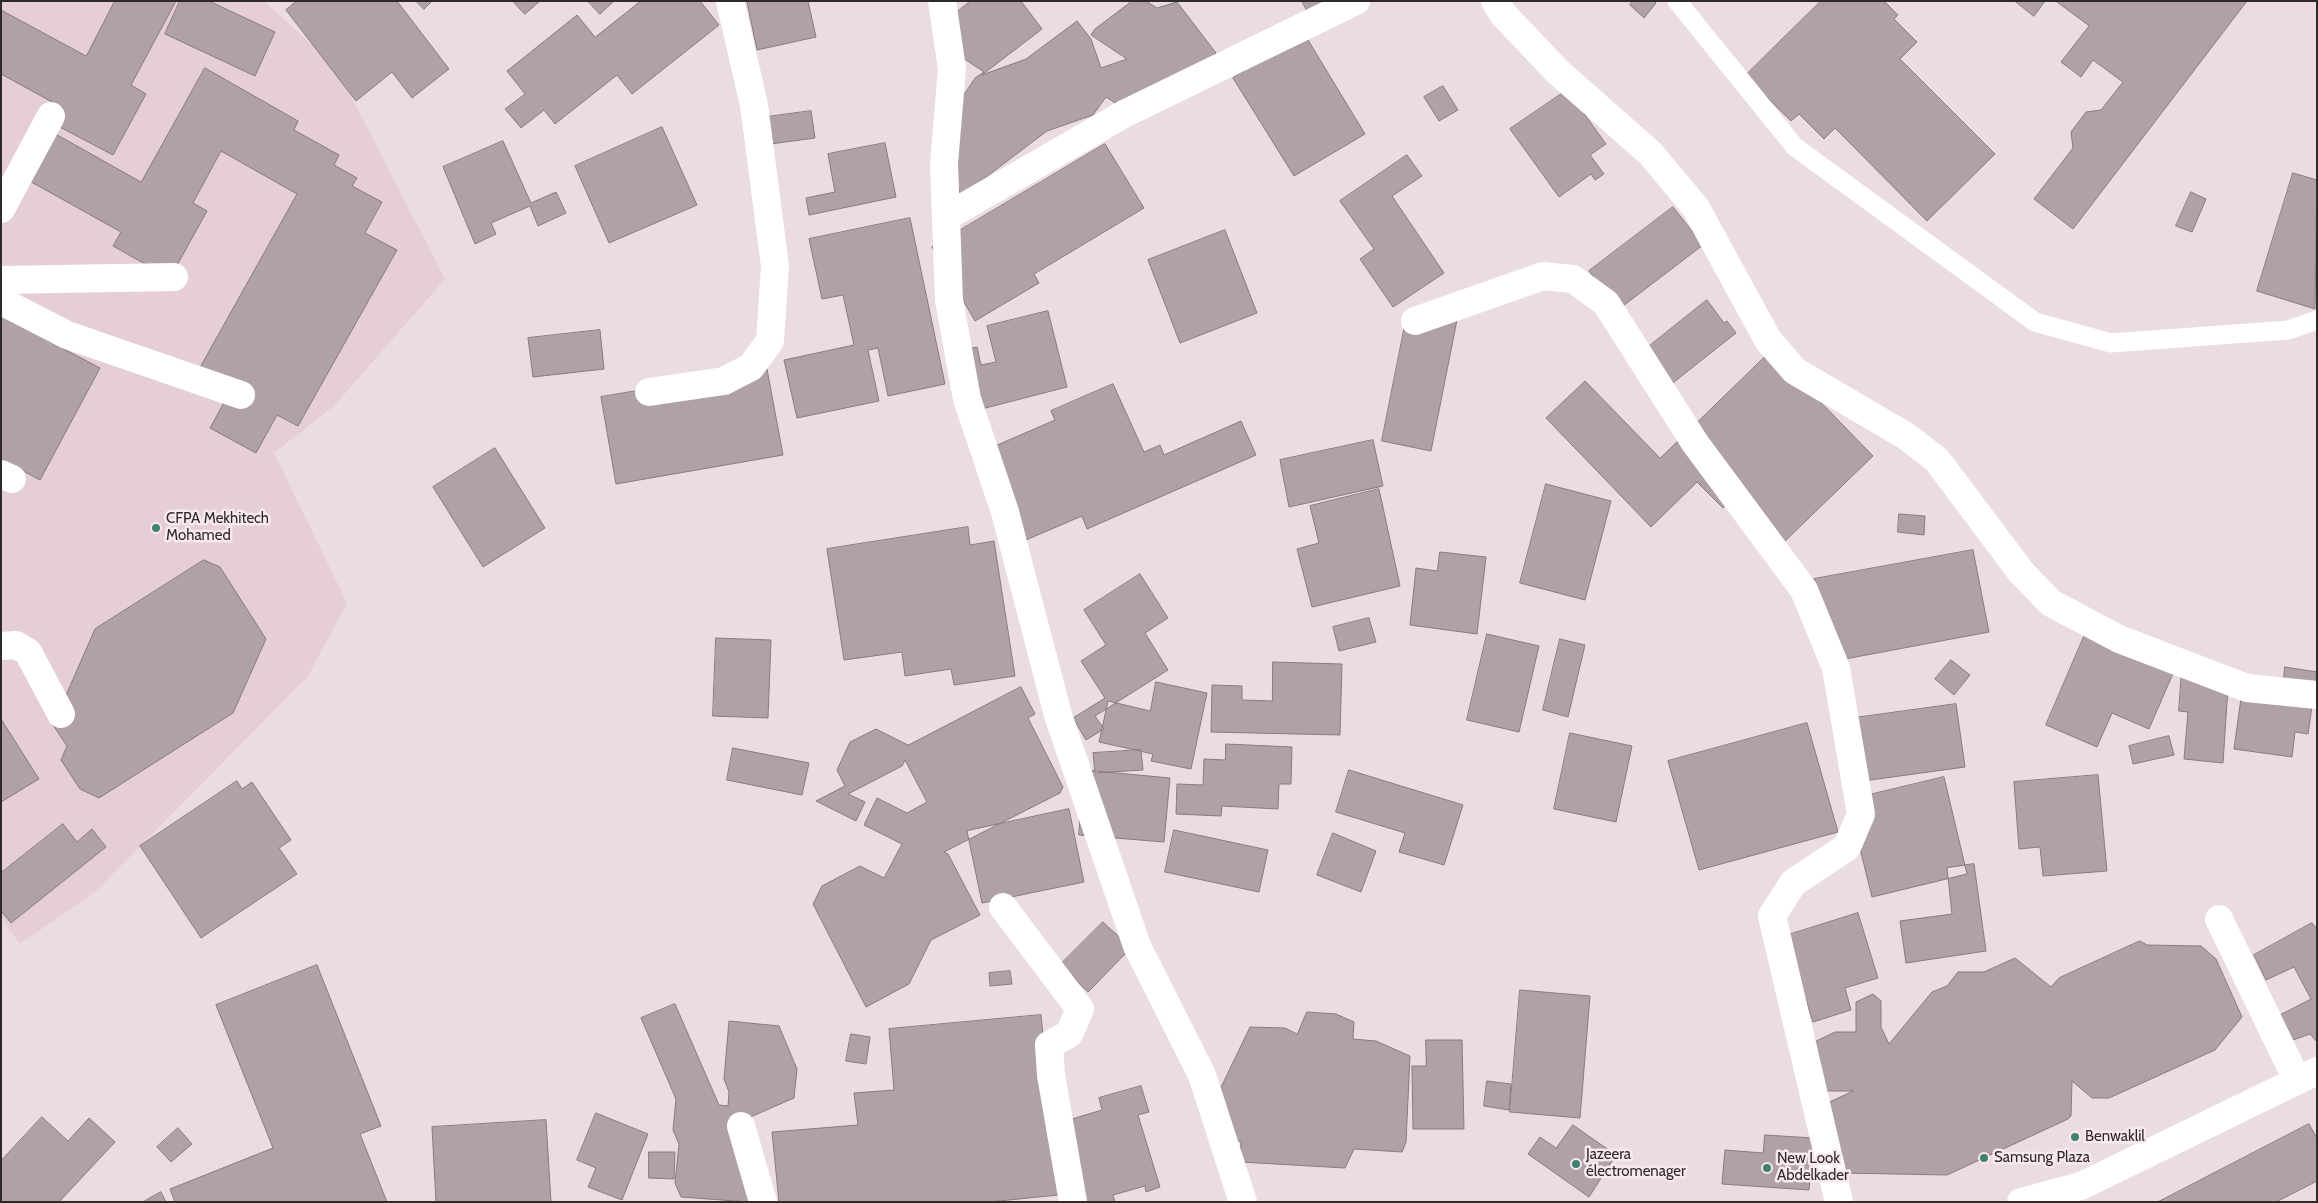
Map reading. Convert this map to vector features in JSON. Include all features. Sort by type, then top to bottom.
[{"type":"street","points":[[649,392],[724,381],[752,367],[770,341],[775,266],[754,105],[730,1]]},
{"type":"street","points":[[942,1],[952,69],[944,164],[949,300],[967,398],[1005,512],[1058,715],[1137,946],[1202,1075],[1244,1202]]},
{"type":"street","points":[[946,217],[1124,114],[1356,1]]},
{"type":"street","points":[[1495,1],[1503,14],[1558,72],[1650,154],[1696,208],[1768,340],[1795,371],[1906,436],[1937,460],[2021,572],[2052,603],[2119,639],[2247,688],[2317,694]]},
{"type":"street","points":[[1,209],[51,116]]},
{"type":"street","points":[[1,280],[174,276]]},
{"type":"street","points":[[1415,321],[1543,276],[1573,279],[1606,303],[1695,443],[1804,590],[1836,668],[1860,814],[1847,847],[1793,883],[1772,916],[1838,1202]]},
{"type":"street","points":[[1,300],[67,335],[241,395]]},
{"type":"street","points":[[1,646],[16,645],[28,652],[61,714]]},
{"type":"street","points":[[1003,907],[1080,1009],[1068,1034],[1049,1045],[1051,1075],[1073,1202]]},
{"type":"street","points":[[2021,1202],[2080,1186],[2307,1076],[2219,919]]},
{"type":"street","points":[[741,1126],[764,1202]]},
{"type":"lane","points":[[1677,1],[1795,147],[2035,322],[2111,343],[2288,330],[2317,320]]},
{"type":"shaded area","name":"CFPA Mekhitech Mohamed","points":[[1,1],[264,1],[336,67],[445,279],[334,406],[274,453],[347,603],[308,676],[95,892],[20,944],[1,918]]},
{"type":"building","points":[[115,1],[176,1],[131,85],[146,94],[113,155],[54,124],[63,108],[1,74],[1,10],[86,56]]},
{"type":"building","points":[[180,1],[209,1],[275,32],[255,76],[165,34]]},
{"type":"building","points":[[297,1],[397,1],[449,69],[412,98],[392,72],[356,101],[286,10]]},
{"type":"building","points":[[416,1],[432,1],[424,9]]},
{"type":"building","points":[[513,1],[540,1],[525,14]]},
{"type":"building","points":[[588,1],[614,1],[600,14]]},
{"type":"building","points":[[641,1],[700,1],[719,25],[632,94],[617,75],[555,124],[544,110],[521,128],[505,109],[525,94],[507,71],[577,15],[595,37]]},
{"type":"building","points":[[808,1],[816,37],[757,50],[747,2]]},
{"type":"building","points":[[971,1],[1021,1],[1042,29],[982,75],[1026,59],[1077,21],[1091,39],[1101,68],[1127,59],[1091,35],[1095,29],[1132,1],[1146,1],[1157,8],[1177,2],[1216,53],[1167,91],[1120,106],[1106,97],[1093,115],[1047,131],[961,196],[939,133],[975,78],[984,72],[948,48],[940,25]]},
{"type":"building","points":[[1302,1],[1342,1],[1310,16]]},
{"type":"building","points":[[1633,1],[1654,1],[1656,3],[1644,18],[1630,5]]},
{"type":"building","points":[[1821,1],[1884,1],[1898,15],[1894,19],[1917,42],[1900,59],[1995,154],[1927,221],[1835,128],[1824,139],[1799,114],[1791,121],[1745,76]]},
{"type":"building","points":[[2015,1],[2045,1],[2034,16]]},
{"type":"building","points":[[2056,1],[2247,1],[2073,229],[2034,199],[2073,148],[2071,132],[2086,112],[2101,110],[2123,82],[2093,60],[2081,77],[2061,62],[2089,26]]},
{"type":"building","points":[[1305,35],[1365,134],[1294,176],[1233,78]]},
{"type":"building","points":[[205,68],[298,121],[294,130],[339,155],[334,165],[357,178],[352,186],[382,202],[365,233],[397,250],[298,426],[277,415],[256,453],[210,428],[231,390],[198,371],[297,194],[221,151],[193,203],[207,211],[170,278],[113,246],[121,232],[26,179],[52,132],[141,182]]},
{"type":"building","points":[[1443,86],[1458,110],[1439,121],[1424,97]]},
{"type":"building","points":[[1567,90],[1606,144],[1590,155],[1604,174],[1595,180],[1591,174],[1559,197],[1510,129]]},
{"type":"building","points":[[811,111],[815,138],[756,146],[752,119]]},
{"type":"building","points":[[662,127],[697,205],[609,243],[575,166]]},
{"type":"building","points":[[503,141],[531,203],[556,192],[566,213],[538,226],[530,206],[491,223],[496,234],[475,244],[443,167]]},
{"type":"building","points":[[885,143],[896,197],[809,215],[806,198],[835,192],[828,154]]},
{"type":"building","points":[[1105,144],[1144,208],[1034,274],[1039,283],[975,321],[932,247]]},
{"type":"building","points":[[1407,155],[1422,176],[1392,196],[1444,273],[1393,307],[1360,259],[1374,249],[1340,201]]},
{"type":"building","points":[[2293,173],[2317,180],[2315,309],[2257,291]]},
{"type":"building","points":[[2191,192],[2206,199],[2192,232],[2176,226]]},
{"type":"building","points":[[1673,207],[1703,245],[1619,309],[1589,271]]},
{"type":"building","points":[[910,218],[945,384],[888,396],[878,348],[868,350],[879,401],[797,418],[784,360],[854,345],[843,295],[822,299],[809,239]]},
{"type":"building","points":[[1225,230],[1257,313],[1180,343],[1148,260]]},
{"type":"building","points":[[1707,300],[1724,323],[1727,321],[1736,333],[1669,386],[1642,352]]},
{"type":"building","points":[[1408,310],[1457,320],[1431,451],[1382,441]]},
{"type":"building","points":[[1048,311],[1067,387],[974,411],[959,351],[977,347],[981,365],[996,362],[987,326]]},
{"type":"building","points":[[1,316],[100,368],[40,480],[1,459]]},
{"type":"building","points":[[600,330],[604,369],[533,377],[528,338]]},
{"type":"building","points":[[1771,351],[1873,456],[1782,544],[1735,496],[1723,508],[1697,482],[1651,527],[1546,418],[1585,381],[1660,458]]},
{"type":"building","points":[[767,369],[783,455],[616,484],[601,397]]},
{"type":"building","points":[[1113,384],[1144,452],[1160,445],[1164,455],[1241,421],[1256,455],[1087,529],[1082,516],[1012,546],[972,456],[1055,420],[1051,411]]},
{"type":"building","points":[[1373,440],[1383,486],[1289,507],[1280,460]]},
{"type":"building","points":[[495,448],[545,528],[483,567],[433,487]]},
{"type":"building","points":[[1546,484],[1611,501],[1585,600],[1520,583]]},
{"type":"building","points":[[1379,489],[1400,586],[1312,607],[1297,549],[1319,543],[1310,506]]},
{"type":"building","points":[[1899,514],[1925,516],[1924,535],[1898,532]]},
{"type":"building","points":[[968,527],[970,545],[994,541],[1015,676],[954,685],[951,669],[905,676],[902,652],[844,660],[827,549]]},
{"type":"building","points":[[1973,550],[1989,632],[1829,662],[1814,579]]},
{"type":"building","points":[[1440,552],[1486,557],[1477,634],[1410,625],[1416,568],[1437,571]]},
{"type":"building","points":[[204,560],[220,567],[266,639],[233,713],[99,798],[80,789],[61,760],[67,746],[53,725],[95,629]]},
{"type":"building","points":[[1140,574],[1168,618],[1145,633],[1168,670],[1095,716],[1104,729],[1086,740],[1073,718],[1105,698],[1081,661],[1106,645],[1084,610]]},
{"type":"building","points":[[1369,618],[1376,642],[1339,651],[1333,627]]},
{"type":"building","points":[[2092,618],[2181,655],[2149,729],[2112,713],[2097,747],[2046,725]]},
{"type":"building","points":[[1487,634],[1539,646],[1519,732],[1467,720]]},
{"type":"building","points":[[716,638],[771,640],[768,718],[713,716]]},
{"type":"building","points":[[1560,639],[1585,645],[1568,717],[1543,710]]},
{"type":"building","points":[[1951,660],[1970,675],[1954,695],[1935,679]]},
{"type":"building","points":[[1273,662],[1342,664],[1340,735],[1211,732],[1212,685],[1242,686],[1242,700],[1272,701]]},
{"type":"building","points":[[2285,667],[2317,672],[2308,734],[2295,732],[2292,757],[2234,749],[2244,676],[2283,682]]},
{"type":"building","points":[[2182,669],[2229,672],[2223,763],[2184,759],[2188,712],[2179,711]]},
{"type":"building","points":[[1156,682],[1207,693],[1191,769],[1151,761],[1153,754],[1099,742],[1108,701],[1150,711]]},
{"type":"building","points":[[1021,687],[1035,714],[1028,718],[1063,787],[1060,793],[944,852],[948,854],[980,915],[931,940],[909,984],[866,1007],[813,904],[822,886],[860,866],[884,878],[902,844],[864,825],[877,798],[907,813],[927,802],[905,760],[902,766],[848,794],[865,802],[856,821],[816,801],[845,786],[837,770],[850,742],[876,729],[908,745]]},
{"type":"building","points":[[1956,704],[1965,767],[1856,782],[1847,719]]},
{"type":"building","points":[[1,719],[39,779],[1,802]]},
{"type":"building","points":[[1807,723],[1838,832],[1699,870],[1668,761]]},
{"type":"building","points":[[1570,733],[1632,746],[1616,822],[1554,809]]},
{"type":"building","points":[[2169,736],[2174,755],[2133,764],[2129,746]]},
{"type":"building","points":[[1226,744],[1292,747],[1291,784],[1279,784],[1278,809],[1222,806],[1221,816],[1176,814],[1177,784],[1203,785],[1204,759],[1225,760]]},
{"type":"building","points":[[733,748],[809,763],[802,795],[727,780]]},
{"type":"building","points":[[1141,750],[1143,770],[1095,773],[1093,753]]},
{"type":"building","points":[[1085,770],[1170,778],[1164,842],[1079,835]]},
{"type":"building","points":[[1349,770],[1463,805],[1444,865],[1399,852],[1405,833],[1336,812]]},
{"type":"building","points":[[2098,775],[2107,871],[2043,876],[2040,847],[2019,849],[2014,782]]},
{"type":"building","points":[[1944,777],[1967,874],[1872,897],[1848,800]]},
{"type":"building","points":[[237,781],[242,789],[252,782],[291,840],[279,848],[297,874],[201,938],[140,846]]},
{"type":"building","points":[[1069,809],[1084,882],[982,903],[967,831]]},
{"type":"building","points":[[63,824],[77,842],[92,829],[106,847],[11,923],[1,911],[1,873]]},
{"type":"building","points":[[1174,830],[1268,850],[1259,892],[1165,872]]},
{"type":"building","points":[[1333,833],[1376,851],[1361,892],[1317,875]]},
{"type":"building","points":[[1974,864],[1986,951],[1906,963],[1900,921],[1952,914],[1947,868]]},
{"type":"building","points":[[1858,913],[1878,978],[1845,988],[1851,1010],[1813,1022],[1785,936]]},
{"type":"building","points":[[1103,922],[1131,948],[1088,992],[1060,965]]},
{"type":"building","points":[[2312,923],[2317,929],[2317,1042],[2310,1034],[2293,1040],[2278,1016],[2311,999],[2294,967],[2266,980],[2254,955]]},
{"type":"building","points":[[2140,941],[2147,945],[2201,946],[2216,959],[2242,1017],[2215,1050],[2109,1098],[2092,1098],[2072,1081],[2071,1116],[2068,1119],[1947,1175],[1845,1173],[1815,1109],[1853,1091],[1827,1091],[1806,1046],[1835,1032],[1856,1032],[1856,1002],[1873,994],[1881,1001],[1881,1027],[1889,1044],[1932,992],[1947,986],[1958,972],[1984,972],[2015,958],[2051,987],[2059,978]]},
{"type":"building","points":[[317,965],[381,1126],[360,1134],[387,1202],[175,1202],[170,1189],[273,1148],[216,1005]]},
{"type":"building","points":[[1010,971],[1012,984],[990,986],[989,973]]},
{"type":"building","points":[[1520,990],[1590,996],[1580,1118],[1510,1112]]},
{"type":"building","points":[[675,1004],[719,1105],[728,1106],[729,1092],[724,1079],[729,1021],[779,1026],[797,1069],[794,1098],[732,1125],[749,1202],[681,1197],[675,1183],[679,1144],[673,1130],[676,1099],[641,1018]]},
{"type":"building","points":[[1307,1012],[1336,1014],[1354,1022],[1353,1039],[1376,1041],[1410,1056],[1406,1142],[1402,1152],[1354,1149],[1345,1168],[1240,1162],[1241,1142],[1226,1135],[1213,1104],[1250,1027],[1285,1028],[1297,1034]]},
{"type":"building","points":[[1041,1015],[1058,1195],[989,1202],[779,1202],[772,1132],[858,1125],[854,1093],[894,1090],[889,1029]]},
{"type":"building","points":[[851,1034],[870,1037],[866,1064],[846,1061]]},
{"type":"building","points":[[1426,1040],[1462,1040],[1464,1129],[1413,1129],[1412,1066],[1426,1066]]},
{"type":"building","points":[[1487,1081],[1511,1084],[1509,1110],[1484,1106]]},
{"type":"building","points":[[1141,1086],[1149,1112],[1138,1115],[1160,1187],[1146,1192],[1145,1186],[1113,1195],[1115,1202],[1086,1202],[1062,1122],[1102,1110],[1099,1098]]},
{"type":"building","points":[[596,1113],[648,1134],[622,1200],[588,1187],[596,1168],[577,1160]]},
{"type":"building","points":[[42,1117],[68,1141],[89,1118],[115,1142],[59,1202],[1,1202],[1,1161]]},
{"type":"building","points":[[546,1120],[551,1202],[436,1202],[432,1127]]},
{"type":"building","points":[[2309,1124],[2317,1138],[2317,1181],[2276,1202],[2158,1202]]},
{"type":"building","name":"Jazeera électromenager","points":[[1573,1125],[1616,1155],[1589,1197],[1528,1154],[1540,1137],[1556,1148]]},
{"type":"building","points":[[178,1128],[192,1144],[171,1162],[157,1147]]},
{"type":"building","name":"New Look Abdelkader","points":[[1765,1135],[1813,1138],[1809,1190],[1722,1184],[1725,1150],[1763,1153]]},
{"type":"building","points":[[649,1152],[675,1152],[674,1179],[649,1178]]},
{"type":"building","points":[[161,1192],[166,1202],[143,1202]]},
{"type":"place","name":"CFPA Mekhitech Mohamed","points":[[156,528]]},
{"type":"place","name":"Benwaklil","points":[[2075,1137]]},
{"type":"place","name":"Samsung Plaza","points":[[1984,1158]]},
{"type":"place","name":"Jazeera électromenager","points":[[1576,1164]]},
{"type":"place","name":"New Look Abdelkader","points":[[1767,1168]]}]
